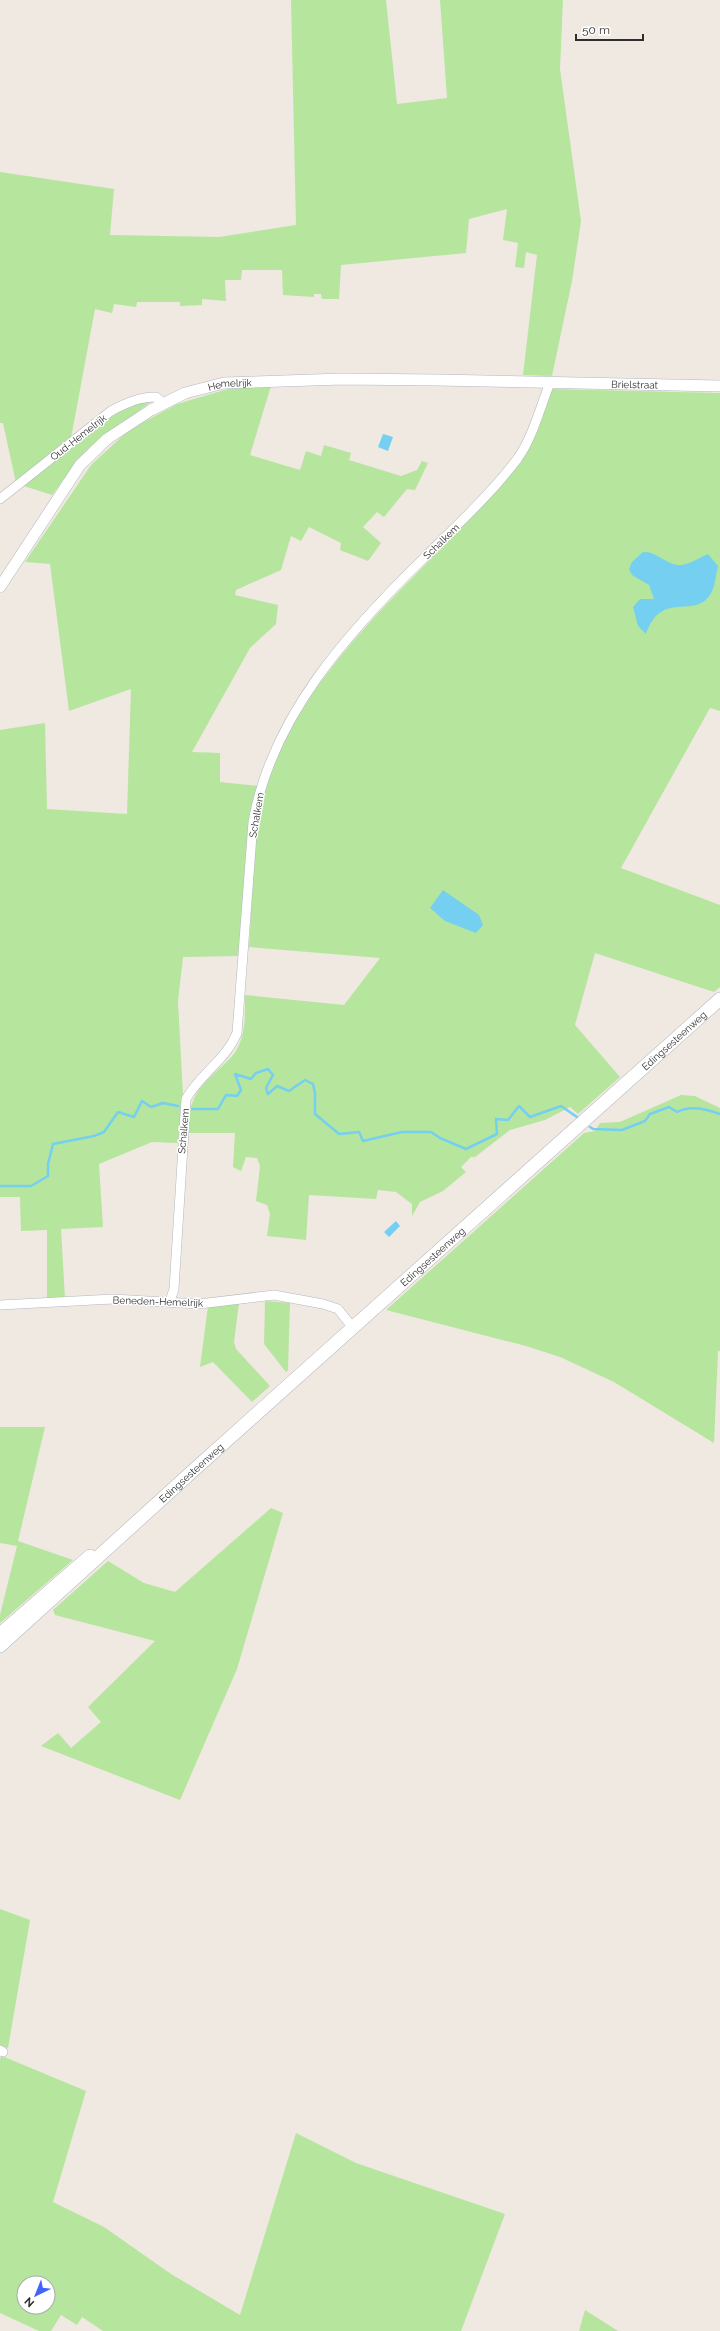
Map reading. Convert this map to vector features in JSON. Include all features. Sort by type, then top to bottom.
[{"type":"main road","name":"Edingsesteenweg","points":[[0,1646],[145,1514],[720,999]]},
{"type":"main road","name":"Edingsesteenweg","points":[[0,1634],[75,1567],[145,1514]]},
{"type":"street","name":"Hemelrijk","points":[[0,587],[80,465],[108,439],[138,418],[163,403],[203,387],[244,381],[416,380],[550,383]]},
{"type":"street","name":"Brielstraat","points":[[550,383],[720,386]]},
{"type":"street","name":"Schalkem","points":[[170,1301],[174,1289],[186,1099],[193,1086],[229,1049],[237,1033],[253,822],[258,795],[274,753],[307,692],[364,619],[456,527],[519,457],[550,383]]},
{"type":"street","name":"Oud-Hemelrijk","points":[[0,499],[111,412],[127,402],[145,397],[156,397],[163,403]]},
{"type":"street","name":"Beneden-Hemelrijk","points":[[0,1305],[113,1299],[170,1301],[199,1304],[274,1295],[323,1304],[338,1309],[353,1328]]},
{"type":"green space","points":[[291,0],[386,0],[397,104],[447,98],[440,0],[563,0],[560,69],[581,221],[572,281],[552,376],[523,375],[537,255],[526,252],[524,268],[515,267],[518,243],[503,240],[507,209],[469,219],[466,253],[341,265],[339,299],[322,299],[321,294],[314,294],[314,297],[283,295],[282,270],[242,270],[241,280],[225,280],[226,301],[202,299],[202,305],[180,306],[180,302],[137,302],[136,307],[114,304],[112,313],[95,309],[71,438],[16,483],[3,423],[0,423],[0,172],[114,189],[110,235],[219,237],[296,225]]},
{"type":"green space","points":[[271,386],[250,455],[300,470],[306,451],[321,456],[324,445],[351,453],[349,460],[401,476],[417,470],[422,461],[428,463],[415,490],[407,489],[384,517],[377,512],[363,527],[381,543],[368,561],[340,550],[341,543],[309,527],[301,541],[291,536],[281,570],[236,590],[235,595],[278,605],[276,624],[250,648],[192,752],[220,753],[220,782],[259,786],[240,956],[183,957],[178,1001],[183,1096],[178,1143],[152,1142],[99,1164],[103,1227],[61,1229],[65,1299],[47,1298],[47,1230],[21,1231],[20,1197],[0,1197],[0,730],[45,723],[47,809],[127,814],[131,689],[69,711],[50,564],[25,562],[91,465],[129,430],[177,404],[228,389]]},
{"type":"green space","points":[[552,389],[720,393],[720,711],[710,708],[621,868],[720,905],[720,987],[714,992],[595,953],[575,1025],[620,1077],[578,1114],[570,1107],[545,1120],[510,1130],[475,1157],[471,1157],[461,1167],[466,1172],[443,1191],[420,1202],[412,1216],[412,1204],[396,1192],[378,1190],[376,1199],[309,1195],[306,1240],[267,1236],[270,1214],[267,1205],[256,1201],[260,1166],[257,1158],[246,1157],[241,1171],[233,1167],[235,1133],[186,1133],[189,1113],[194,1098],[203,1084],[234,1053],[241,1041],[244,1028],[245,995],[344,1005],[380,958],[249,947],[255,843],[262,802],[267,784],[288,735],[315,691],[346,650],[380,612],[486,501],[519,461],[533,437]]},
{"type":"green space","points":[[143,400],[152,401],[90,447],[75,464],[52,495],[24,486],[80,438],[111,417]]},
{"type":"green space","points":[[681,1095],[695,1096],[720,1108],[720,1351],[718,1351],[714,1443],[614,1382],[560,1357],[526,1346],[386,1310],[584,1133],[595,1131],[600,1123],[620,1122]]},
{"type":"green space","points":[[265,1301],[290,1303],[288,1370],[286,1372],[264,1344]]},
{"type":"green space","points":[[239,1303],[234,1342],[236,1349],[270,1386],[252,1402],[213,1362],[200,1367],[208,1306]]},
{"type":"green space","points":[[0,1427],[45,1427],[18,1541],[73,1560],[0,1623],[0,1615],[17,1546],[0,1543]]},
{"type":"green space","points":[[271,1508],[283,1513],[237,1669],[180,1800],[41,1746],[58,1733],[71,1748],[101,1722],[88,1707],[155,1641],[55,1615],[53,1610],[108,1561],[144,1583],[175,1592]]},
{"type":"green space","points":[[0,1909],[30,1920],[8,2048],[0,2045]]},
{"type":"green space","points":[[2,2056],[86,2091],[53,2202],[104,2227],[171,2274],[240,2315],[296,2133],[356,2163],[505,2214],[461,2331],[103,2331],[82,2317],[77,2325],[61,2315],[51,2331],[39,2331],[0,2313],[0,2059]]},
{"type":"green space","points":[[585,2310],[618,2331],[579,2331]]},
{"type":"water","points":[[383,434],[393,437],[388,451],[378,447]]},
{"type":"water","points":[[643,552],[648,552],[677,565],[692,562],[708,554],[718,566],[712,592],[703,602],[695,605],[669,608],[660,612],[653,620],[646,634],[638,626],[633,607],[640,599],[654,599],[649,585],[632,575],[629,569],[632,562]]},
{"type":"water","points":[[443,890],[479,915],[483,925],[476,933],[445,921],[430,908]]},
{"type":"water","points":[[396,1221],[400,1226],[389,1237],[384,1232]]},
{"type":"waterway","points":[[192,1109],[218,1109],[226,1095],[237,1096],[241,1090],[235,1074],[251,1079],[256,1073],[268,1069],[273,1075],[266,1088],[268,1094],[277,1086],[289,1091],[305,1080],[313,1084],[315,1093],[315,1114],[339,1134],[359,1132],[363,1141],[402,1132],[431,1132],[440,1138],[466,1149],[497,1134],[496,1119],[508,1120],[519,1106],[530,1117],[561,1106],[577,1117]]},
{"type":"waterway","points":[[0,1186],[31,1186],[48,1176],[48,1164],[53,1144],[94,1136],[104,1132],[118,1112],[134,1117],[142,1101],[151,1107],[163,1103],[178,1106]]},
{"type":"waterway","points":[[590,1127],[593,1129],[622,1130],[645,1121],[650,1114],[669,1107],[677,1112],[693,1108],[704,1109],[720,1114]]}]
